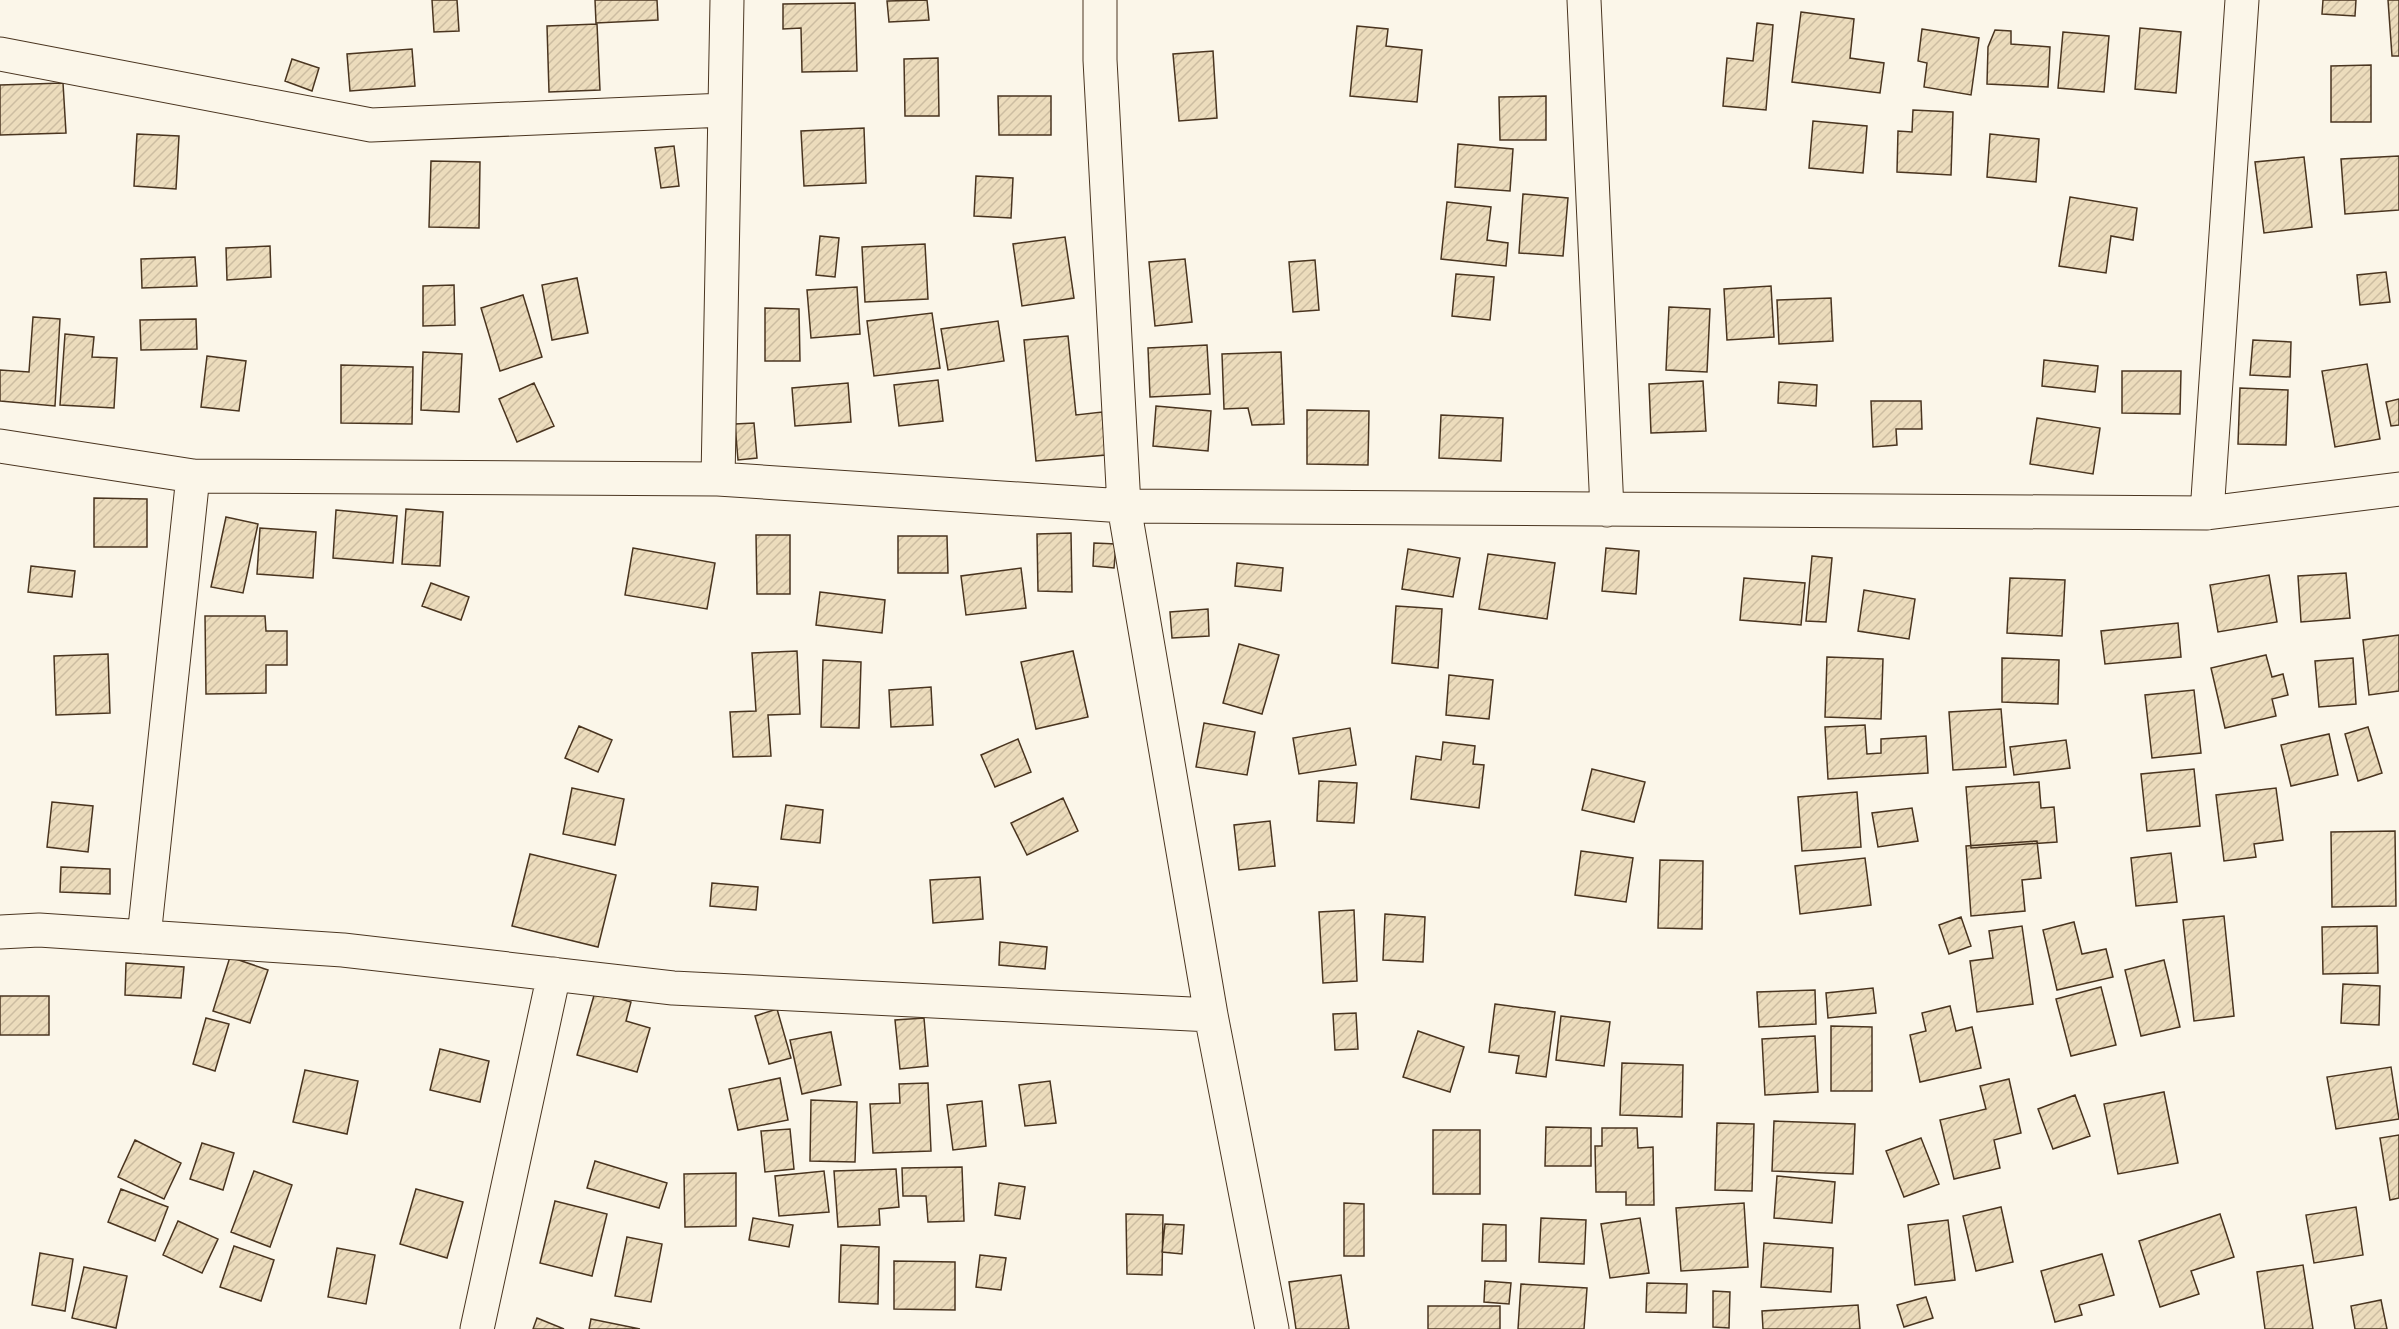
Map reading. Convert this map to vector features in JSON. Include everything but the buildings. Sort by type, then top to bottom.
[{"type":"street","points":[[718,480],[727,0]]},
{"type":"street","points":[[1100,0],[1100,60],[1124,506],[1210,1016],[1272,1329]]},
{"type":"street","points":[[1584,0],[1607,510]]},
{"type":"street","points":[[2207,513],[2242,0]]},
{"type":"street","points":[[0,54],[371,125],[725,110]]},
{"type":"street","points":[[0,446],[193,476],[718,480],[1124,506],[2207,513],[2399,489]]},
{"type":"street","points":[[144,936],[193,476]]},
{"type":"street","points":[[0,932],[39,930],[343,950],[673,988],[1210,1016]]},
{"type":"street","points":[[477,1329],[555,974]]}]
